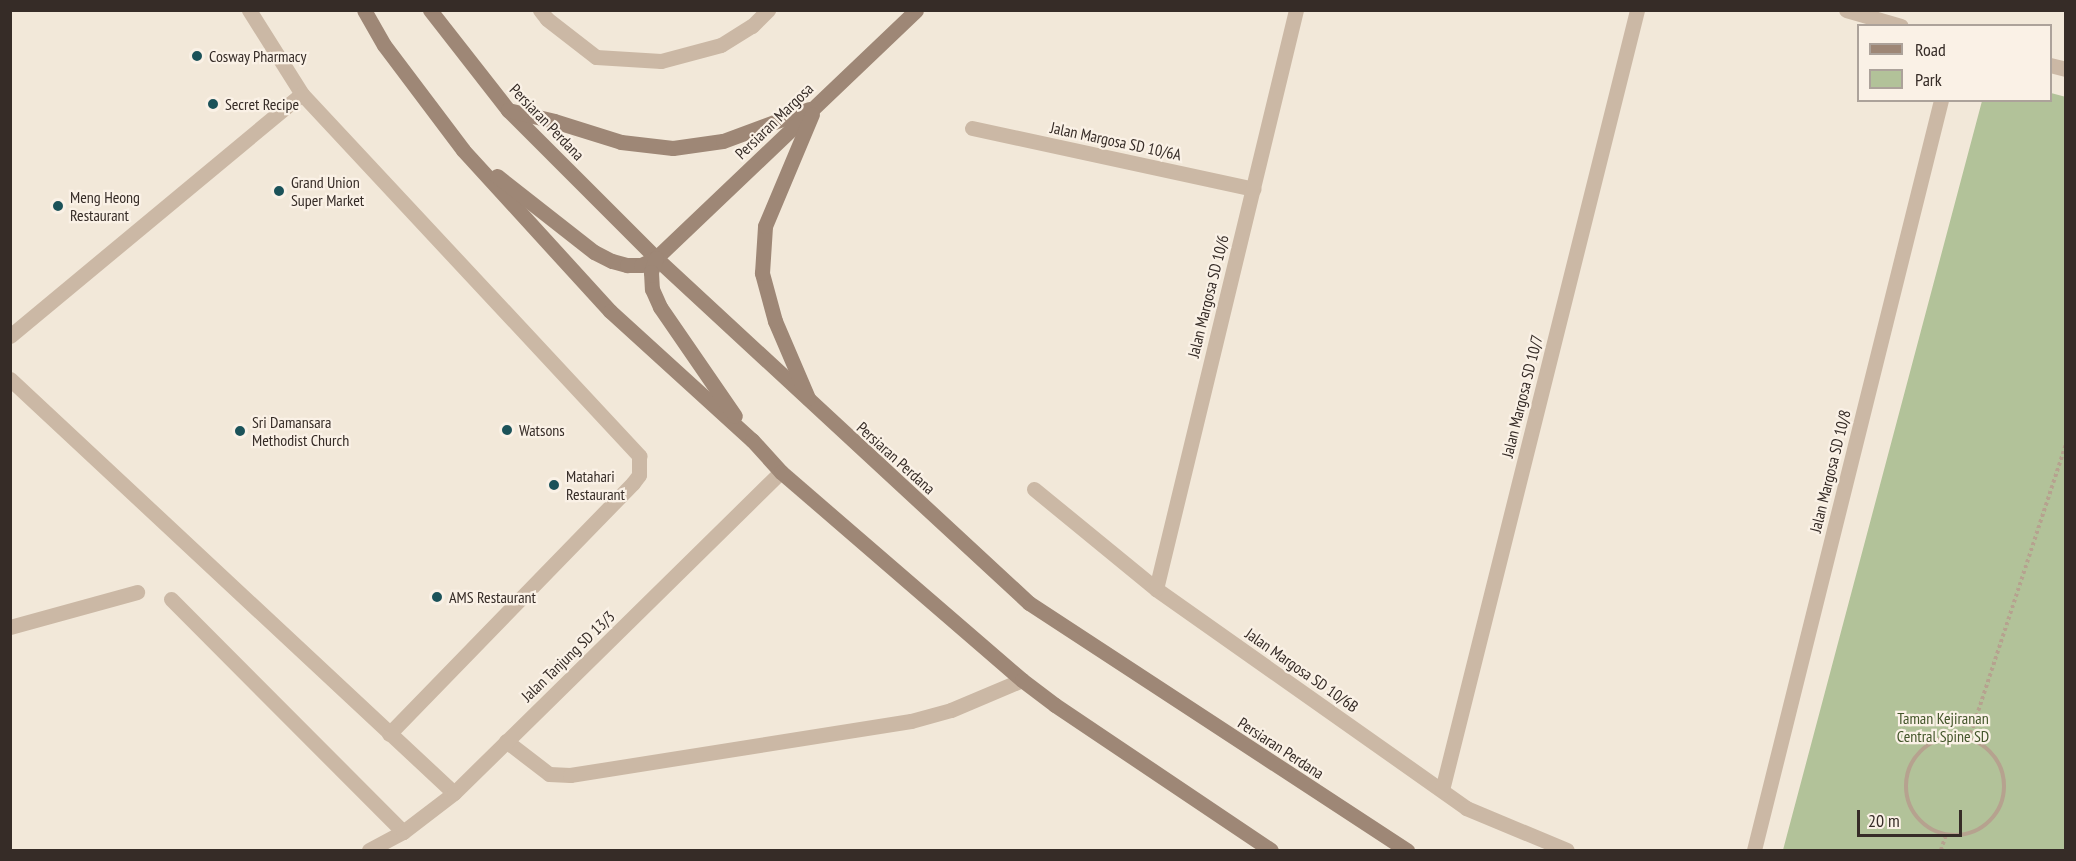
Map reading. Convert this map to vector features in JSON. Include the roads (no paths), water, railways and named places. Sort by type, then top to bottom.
[{"type":"main road","points":[[364,10],[384,45],[464,150],[610,311],[752,440],[782,472],[1022,680],[1055,705],[1271,850]]},
{"type":"main road","name":"Persiaran Perdana","points":[[430,10],[508,110],[656,258],[810,404],[1029,603],[1407,850]]},
{"type":"main road","name":"Persiaran Margosa","points":[[656,258],[916,10]]},
{"type":"main road","points":[[508,110],[554,121],[621,142],[673,148],[723,141],[815,106]]},
{"type":"main road","points":[[810,404],[775,321],[762,273],[765,226],[815,106]]},
{"type":"main road","points":[[464,150],[594,252],[627,265],[641,265],[656,258]]},
{"type":"main road","points":[[656,258],[651,272],[652,289],[660,308],[752,440]]},
{"type":"street","points":[[249,10],[302,94],[634,448],[641,465],[639,475],[633,483],[389,734]]},
{"type":"street","points":[[540,10],[596,57],[661,61],[721,45],[752,26],[768,10]]},
{"type":"street","name":"Jalan Margosa SD 10/6","points":[[1156,589],[1296,10]]},
{"type":"street","name":"Jalan Margosa SD 10/7","points":[[1442,790],[1637,10]]},
{"type":"street","points":[[1846,10],[1894,24]]},
{"type":"street","points":[[10,336],[302,94]]},
{"type":"street","name":"Jalan Margosa SD 10/8","points":[[1754,850],[1941,102]]},
{"type":"street","name":"Jalan Margosa SD 10/6A","points":[[972,128],[1253,189]]},
{"type":"street","points":[[10,379],[454,793]]},
{"type":"street","name":"Jalan Tanjung SD 13/3","points":[[369,850],[403,832],[454,793],[782,472]]},
{"type":"street","name":"Jalan Margosa SD 10/6B","points":[[1034,489],[1156,589],[1466,808],[1567,850]]},
{"type":"street","points":[[10,627],[137,592]]},
{"type":"street","points":[[171,599],[403,832]]},
{"type":"street","points":[[507,741],[549,774],[570,775],[911,721],[951,710],[1022,680]]},
{"type":"place","name":"Cosway Pharmacy","points":[[197,56]]},
{"type":"place","name":"Secret Recipe","points":[[213,104]]},
{"type":"place","name":"Grand Union Super Market","points":[[279,191]]},
{"type":"place","name":"Meng Heong Restaurant","points":[[58,206]]},
{"type":"place","name":"Watsons","points":[[507,430]]},
{"type":"place","name":"Sri Damansara Methodist Church","points":[[240,431]]},
{"type":"place","name":"Matahari Restaurant","points":[[554,485]]},
{"type":"place","name":"AMS Restaurant","points":[[437,597]]},
{"type":"park label","name":"Taman Kejiranan Central Spine SD","points":[[1943,727]]}]
